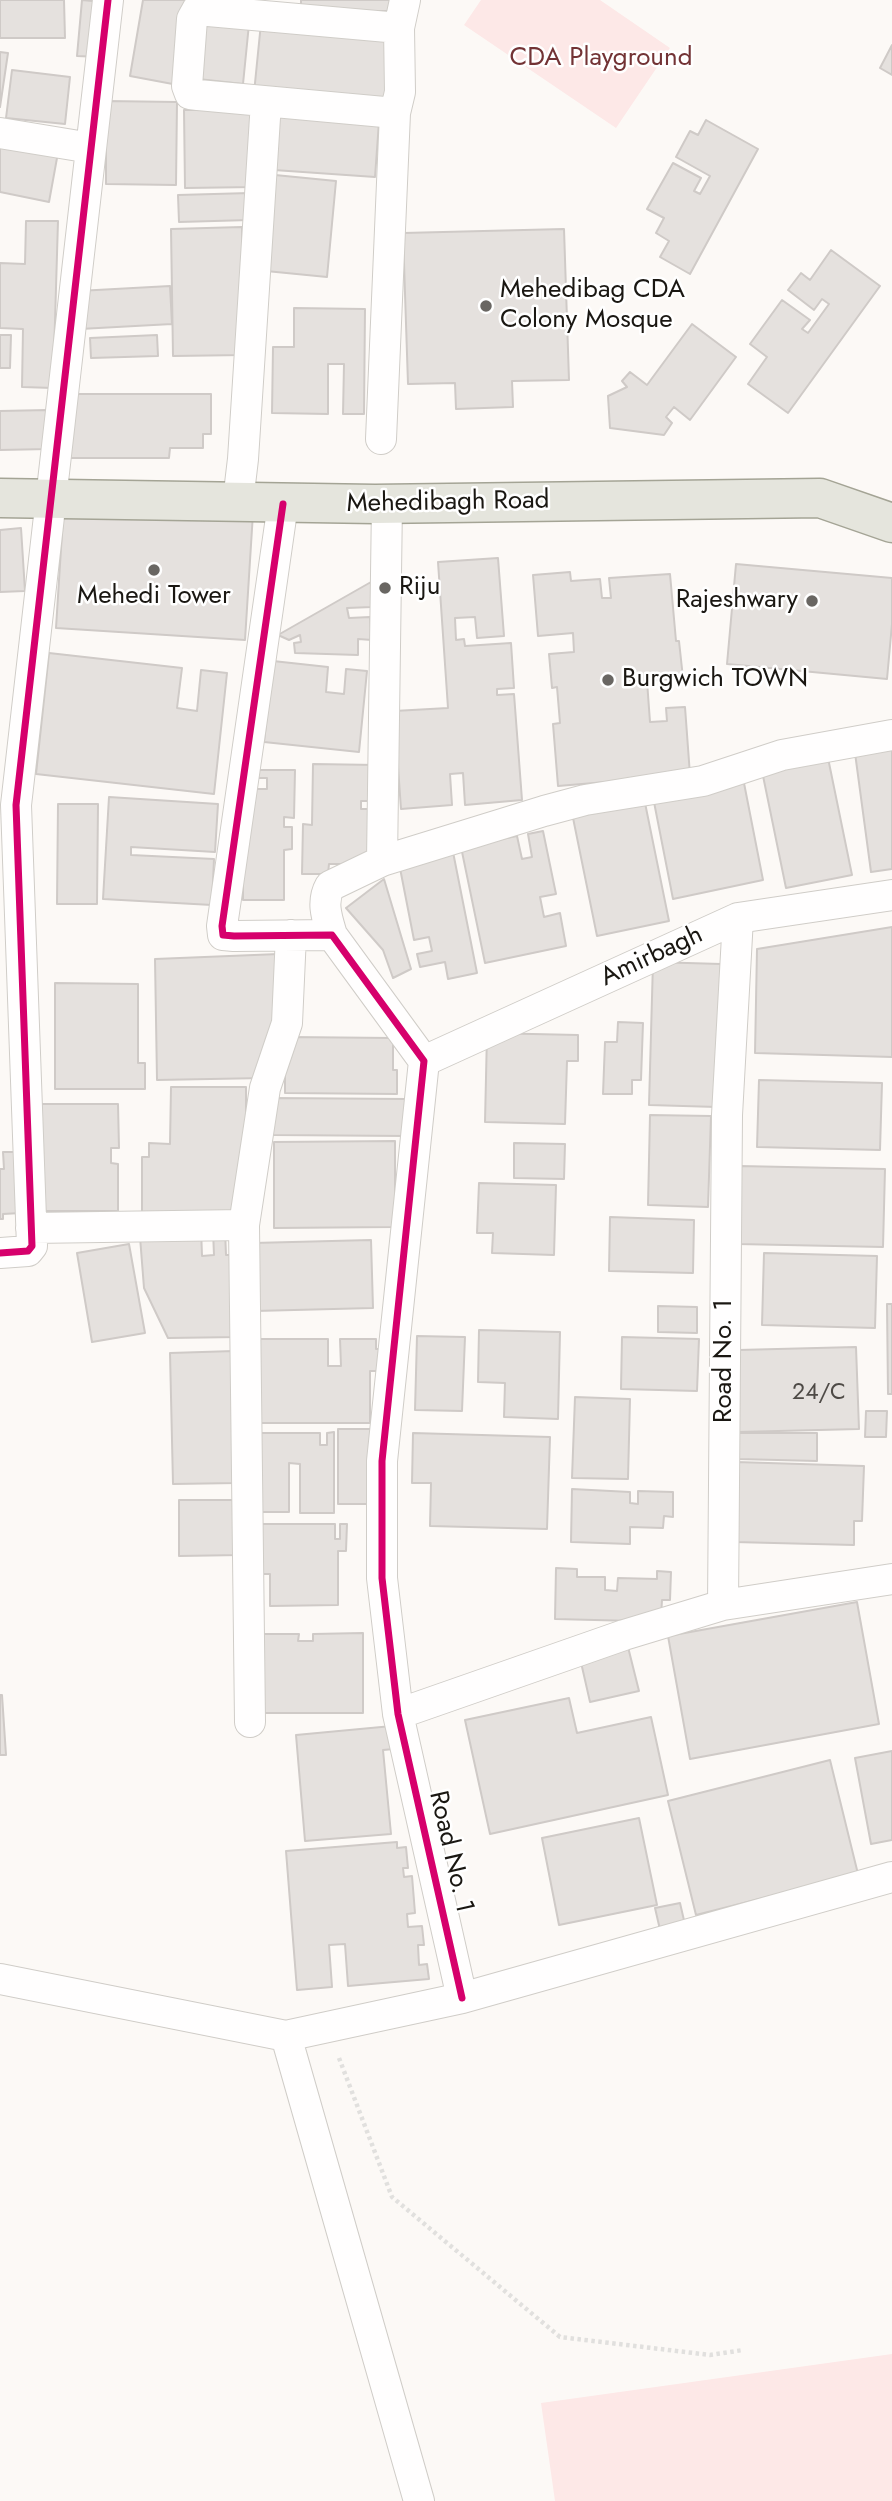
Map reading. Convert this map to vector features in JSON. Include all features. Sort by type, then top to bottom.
[{"type":"main road","name":"Mehedibagh Road","points":[[0,498],[283,504],[820,498],[892,523]]},
{"type":"main road","points":[[820,498],[892,502]]},
{"type":"street","points":[[0,1253],[31,1249],[16,805],[108,0]]},
{"type":"street","points":[[380,439],[394,113],[400,92],[402,14],[197,9],[192,19],[187,86],[190,94],[394,113]]},
{"type":"street","points":[[238,501],[266,102]]},
{"type":"street","points":[[0,132],[91,148]]},
{"type":"street","points":[[382,860],[387,503]]},
{"type":"street","points":[[283,504],[222,926],[223,934],[234,936],[332,935]]},
{"type":"street","points":[[424,1062],[332,935],[325,909],[325,894],[330,886],[382,860],[544,811],[585,800],[703,781],[782,755],[892,735]]},
{"type":"street","name":"Amirbagh","points":[[424,1062],[738,918],[892,895]]},
{"type":"street","name":"Road No. 1","points":[[723,1605],[727,1115],[738,918]]},
{"type":"street","points":[[250,1722],[244,1225],[265,1088],[287,1023],[291,934]]},
{"type":"street","name":"Road No. 1","points":[[424,1062],[382,1461],[382,1577],[398,1714],[462,1998]]},
{"type":"street","points":[[31,1228],[244,1225]]},
{"type":"street","points":[[398,1714],[624,1635],[723,1605],[892,1579]]},
{"type":"street","points":[[0,1979],[286,2036],[462,1998],[892,1877]]},
{"type":"street","points":[[286,2036],[419,2501]]},
{"type":"path","points":[[327,2027],[392,2197],[560,2337],[710,2354],[743,2350]]},
{"type":"green space","name":"CDA Playground","points":[[481,0],[600,0],[670,48],[616,128],[464,25]]},
{"type":"green space","points":[[892,2354],[892,2501],[555,2501],[541,2403]]},
{"type":"building","points":[[0,0],[64,0],[65,38],[0,38]]},
{"type":"building","points":[[82,0],[103,2],[99,57],[77,56]]},
{"type":"building","points":[[143,0],[193,0],[178,85],[130,76]]},
{"type":"building","points":[[301,0],[399,0],[399,11],[301,11]]},
{"type":"building","points":[[204,19],[249,24],[243,84],[198,79]]},
{"type":"building","points":[[261,23],[392,35],[385,106],[254,93]]},
{"type":"building","points":[[892,45],[892,75],[880,68]]},
{"type":"building","points":[[0,52],[8,53],[0,107]]},
{"type":"building","points":[[12,70],[70,77],[65,124],[6,118]]},
{"type":"building","points":[[106,101],[177,102],[176,185],[106,184]]},
{"type":"building","points":[[184,110],[254,110],[255,187],[185,188]]},
{"type":"building","points":[[277,115],[379,122],[375,177],[274,170]]},
{"type":"building","points":[[706,120],[758,149],[690,274],[660,257],[669,241],[656,233],[664,218],[647,209],[673,163],[701,178],[694,191],[700,194],[710,176],[676,157],[690,131],[698,135]]},
{"type":"building","points":[[0,136],[59,147],[49,202],[0,192]]},
{"type":"building","points":[[275,175],[336,181],[327,277],[266,271]]},
{"type":"building","points":[[250,193],[250,220],[179,222],[178,195]]},
{"type":"building","points":[[26,221],[58,221],[53,388],[22,387],[23,329],[0,328],[0,263],[25,264]]},
{"type":"building","points":[[242,227],[244,355],[173,356],[171,229]]},
{"type":"building","name":"Mehedibag CDA Colony Mosque","points":[[564,229],[569,380],[512,381],[513,407],[456,409],[455,383],[408,384],[403,233]]},
{"type":"building","points":[[831,250],[880,286],[788,413],[748,384],[767,357],[750,344],[782,300],[810,320],[802,329],[808,333],[829,304],[822,299],[814,310],[788,290],[801,273],[810,280]]},
{"type":"building","points":[[170,286],[172,324],[80,329],[78,291]]},
{"type":"building","points":[[294,308],[365,309],[364,414],[343,414],[344,364],[328,364],[328,414],[272,413],[273,347],[294,347]]},
{"type":"building","points":[[692,324],[736,357],[690,420],[674,407],[666,417],[672,423],[664,435],[610,428],[608,396],[627,387],[622,381],[630,372],[647,385]]},
{"type":"building","points":[[0,335],[11,335],[10,368],[0,368]]},
{"type":"building","points":[[157,335],[158,356],[91,358],[90,338]]},
{"type":"building","points":[[66,394],[211,394],[211,434],[203,434],[203,448],[170,448],[169,458],[67,458]]},
{"type":"building","points":[[48,410],[49,449],[0,450],[0,411]]},
{"type":"building","name":"Mehedi Tower","points":[[64,501],[253,513],[245,640],[56,628]]},
{"type":"building","points":[[21,528],[25,591],[0,592],[0,530]]},
{"type":"building","points":[[498,558],[504,636],[477,638],[475,617],[455,618],[456,640],[464,639],[465,646],[511,643],[514,688],[497,689],[497,695],[514,694],[522,800],[465,805],[463,773],[450,774],[452,805],[401,809],[394,711],[448,708],[438,562]]},
{"type":"building","name":"Rajeshwary","points":[[736,564],[892,578],[892,624],[887,679],[727,664]]},
{"type":"building","name":"Burgwich TOWN","points":[[570,572],[571,581],[600,579],[602,598],[611,598],[609,578],[670,574],[676,641],[679,641],[683,678],[647,681],[650,722],[667,721],[666,708],[685,707],[690,775],[558,786],[553,724],[560,723],[557,687],[552,688],[549,654],[574,652],[573,633],[538,636],[533,575]]},
{"type":"building","points":[[371,582],[372,607],[347,608],[349,618],[370,617],[372,640],[358,639],[358,655],[295,653],[294,643],[301,642],[300,635],[289,640],[278,635]]},
{"type":"building","points":[[49,653],[182,668],[177,708],[197,711],[201,670],[227,673],[214,794],[36,774]]},
{"type":"building","points":[[273,661],[328,667],[326,692],[344,694],[346,669],[367,671],[359,752],[264,742]]},
{"type":"building","points":[[892,748],[892,869],[871,872],[855,753]]},
{"type":"building","points":[[828,758],[852,875],[786,888],[762,771]]},
{"type":"building","points":[[313,764],[377,765],[377,801],[361,801],[361,809],[376,809],[376,858],[359,864],[329,864],[328,874],[302,874],[303,824],[312,825]]},
{"type":"building","points":[[258,770],[295,770],[294,818],[284,817],[284,827],[292,827],[292,849],[284,850],[284,900],[243,900],[243,800],[254,789],[267,789],[267,778],[258,778]]},
{"type":"building","points":[[743,778],[763,880],[673,899],[653,797]]},
{"type":"building","points":[[109,797],[218,804],[215,852],[131,847],[131,855],[214,859],[212,905],[103,899]]},
{"type":"building","points":[[644,798],[669,921],[597,936],[572,813]]},
{"type":"building","points":[[58,804],[98,804],[97,904],[57,904]]},
{"type":"building","points":[[543,831],[556,894],[540,897],[544,917],[560,913],[566,946],[485,963],[461,847],[517,836],[522,859],[532,857],[528,834]]},
{"type":"building","points":[[453,852],[477,973],[448,979],[445,962],[420,967],[417,954],[432,951],[429,937],[414,940],[399,863]]},
{"type":"building","points":[[384,879],[411,969],[393,978],[383,950],[346,908]]},
{"type":"building","points":[[892,927],[892,1057],[755,1053],[757,949]]},
{"type":"building","points":[[279,954],[284,1006],[264,1078],[157,1080],[155,959]]},
{"type":"building","points":[[653,962],[721,964],[717,1107],[649,1105]]},
{"type":"building","points":[[55,983],[138,984],[138,1063],[145,1063],[145,1089],[55,1089]]},
{"type":"building","points":[[618,1022],[643,1023],[641,1080],[632,1080],[632,1094],[603,1094],[605,1042],[617,1042]]},
{"type":"building","points":[[487,1033],[578,1035],[578,1061],[567,1061],[565,1124],[485,1122]]},
{"type":"building","points":[[288,1037],[393,1038],[393,1070],[397,1070],[397,1094],[285,1093],[285,1044]]},
{"type":"building","points":[[759,1080],[882,1083],[880,1150],[757,1147]]},
{"type":"building","points":[[171,1087],[246,1087],[246,1169],[239,1212],[142,1212],[142,1157],[149,1157],[149,1143],[170,1144]]},
{"type":"building","points":[[273,1098],[407,1099],[406,1136],[273,1135]]},
{"type":"building","points":[[35,1104],[118,1104],[119,1148],[111,1148],[111,1163],[118,1164],[118,1211],[34,1211]]},
{"type":"building","points":[[650,1115],[711,1116],[708,1207],[648,1205]]},
{"type":"building","points":[[395,1141],[395,1227],[274,1228],[274,1142]]},
{"type":"building","points":[[514,1143],[565,1144],[564,1179],[514,1178]]},
{"type":"building","points":[[3,1152],[19,1152],[21,1213],[3,1214],[3,1219],[0,1219],[0,1169],[4,1169]]},
{"type":"building","points":[[739,1166],[885,1169],[883,1247],[737,1244]]},
{"type":"building","points":[[479,1183],[556,1185],[554,1255],[492,1253],[493,1233],[477,1233]]},
{"type":"building","points":[[610,1217],[694,1220],[693,1273],[609,1271]]},
{"type":"building","points":[[201,1228],[202,1256],[214,1255],[213,1231],[225,1230],[226,1255],[236,1255],[239,1337],[168,1338],[144,1288],[140,1237]]},
{"type":"building","points":[[371,1240],[373,1308],[255,1311],[253,1243]]},
{"type":"building","points":[[129,1244],[145,1333],[92,1342],[77,1253]]},
{"type":"building","points":[[764,1253],[877,1256],[875,1328],[762,1325]]},
{"type":"building","points":[[887,1304],[892,1304],[892,1394],[888,1394]]},
{"type":"building","points":[[658,1306],[697,1307],[697,1333],[658,1332]]},
{"type":"building","points":[[479,1330],[560,1332],[558,1419],[504,1417],[505,1383],[478,1382]]},
{"type":"building","points":[[417,1336],[465,1337],[462,1411],[415,1410]]},
{"type":"building","points":[[622,1337],[699,1339],[697,1391],[621,1389]]},
{"type":"building","points":[[255,1339],[328,1339],[328,1366],[341,1366],[340,1339],[376,1339],[376,1349],[382,1349],[383,1371],[370,1371],[370,1423],[255,1423]]},
{"type":"building","points":[[856,1347],[859,1429],[738,1432],[738,1350]]},
{"type":"building","points":[[234,1351],[237,1483],[173,1484],[170,1353]]},
{"type":"building","points":[[575,1397],[630,1399],[628,1479],[572,1478]]},
{"type":"building","points":[[866,1411],[887,1411],[886,1437],[865,1437]]},
{"type":"building","points":[[338,1429],[371,1429],[371,1504],[338,1504]]},
{"type":"building","points":[[334,1432],[334,1513],[300,1513],[300,1464],[289,1463],[289,1512],[256,1512],[255,1433],[320,1433],[320,1445],[327,1445],[327,1433]]},
{"type":"building","points":[[413,1433],[550,1437],[547,1529],[430,1526],[431,1483],[412,1483]]},
{"type":"building","points":[[739,1433],[817,1433],[817,1461],[738,1459]]},
{"type":"building","points":[[736,1462],[864,1466],[862,1521],[854,1521],[854,1545],[734,1542]]},
{"type":"building","points":[[572,1489],[630,1492],[630,1503],[638,1504],[638,1491],[673,1492],[673,1517],[664,1516],[663,1528],[630,1527],[630,1544],[571,1542]]},
{"type":"building","points":[[179,1500],[240,1500],[241,1555],[179,1556]]},
{"type":"building","points":[[257,1524],[335,1524],[335,1539],[340,1539],[340,1524],[347,1524],[346,1551],[338,1551],[338,1605],[270,1606],[270,1574],[256,1574]]},
{"type":"building","points":[[556,1568],[577,1569],[577,1577],[605,1577],[605,1590],[617,1591],[618,1578],[657,1579],[657,1571],[671,1572],[670,1600],[662,1600],[661,1617],[634,1621],[555,1619]]},
{"type":"building","points":[[857,1602],[879,1724],[690,1759],[668,1636]]},
{"type":"building","points":[[363,1633],[363,1713],[259,1713],[259,1634],[299,1634],[298,1641],[313,1641],[313,1634]]},
{"type":"building","points":[[628,1647],[639,1691],[590,1702],[580,1658]]},
{"type":"building","points":[[2,1695],[6,1755],[0,1755]]},
{"type":"building","points":[[569,1698],[577,1733],[651,1717],[668,1795],[490,1834],[465,1720]]},
{"type":"building","points":[[392,1726],[394,1749],[383,1750],[391,1834],[305,1841],[296,1735]]},
{"type":"building","points":[[892,1751],[892,1840],[871,1844],[855,1758]]},
{"type":"building","points":[[830,1760],[858,1874],[696,1915],[668,1801]]},
{"type":"building","points":[[639,1818],[657,1905],[559,1925],[542,1838]]},
{"type":"building","points":[[397,1842],[397,1848],[406,1847],[408,1868],[403,1868],[404,1877],[412,1876],[415,1913],[407,1914],[408,1927],[422,1926],[424,1945],[418,1945],[419,1965],[427,1964],[429,1979],[348,1986],[345,1944],[329,1945],[332,1987],[297,1990],[286,1851]]},
{"type":"building","points":[[680,1903],[686,1929],[661,1934],[655,1908]]},
{"type":"cycle path","points":[[0,1253],[28,1251],[32,1246],[16,805],[108,0]]},
{"type":"cycle path","points":[[283,504],[222,926],[223,935],[332,935],[424,1061],[382,1461],[382,1578],[398,1714],[462,1998]]},
{"type":"place","name":"Mehedibag CDA Colony Mosque","points":[[486,306]]},
{"type":"place","name":"Mehedi Tower","points":[[154,570]]},
{"type":"place","name":"Riju","points":[[385,588]]},
{"type":"place","name":"Rajeshwary","points":[[812,601]]},
{"type":"place","name":"Burgwich TOWN","points":[[608,680]]}]
